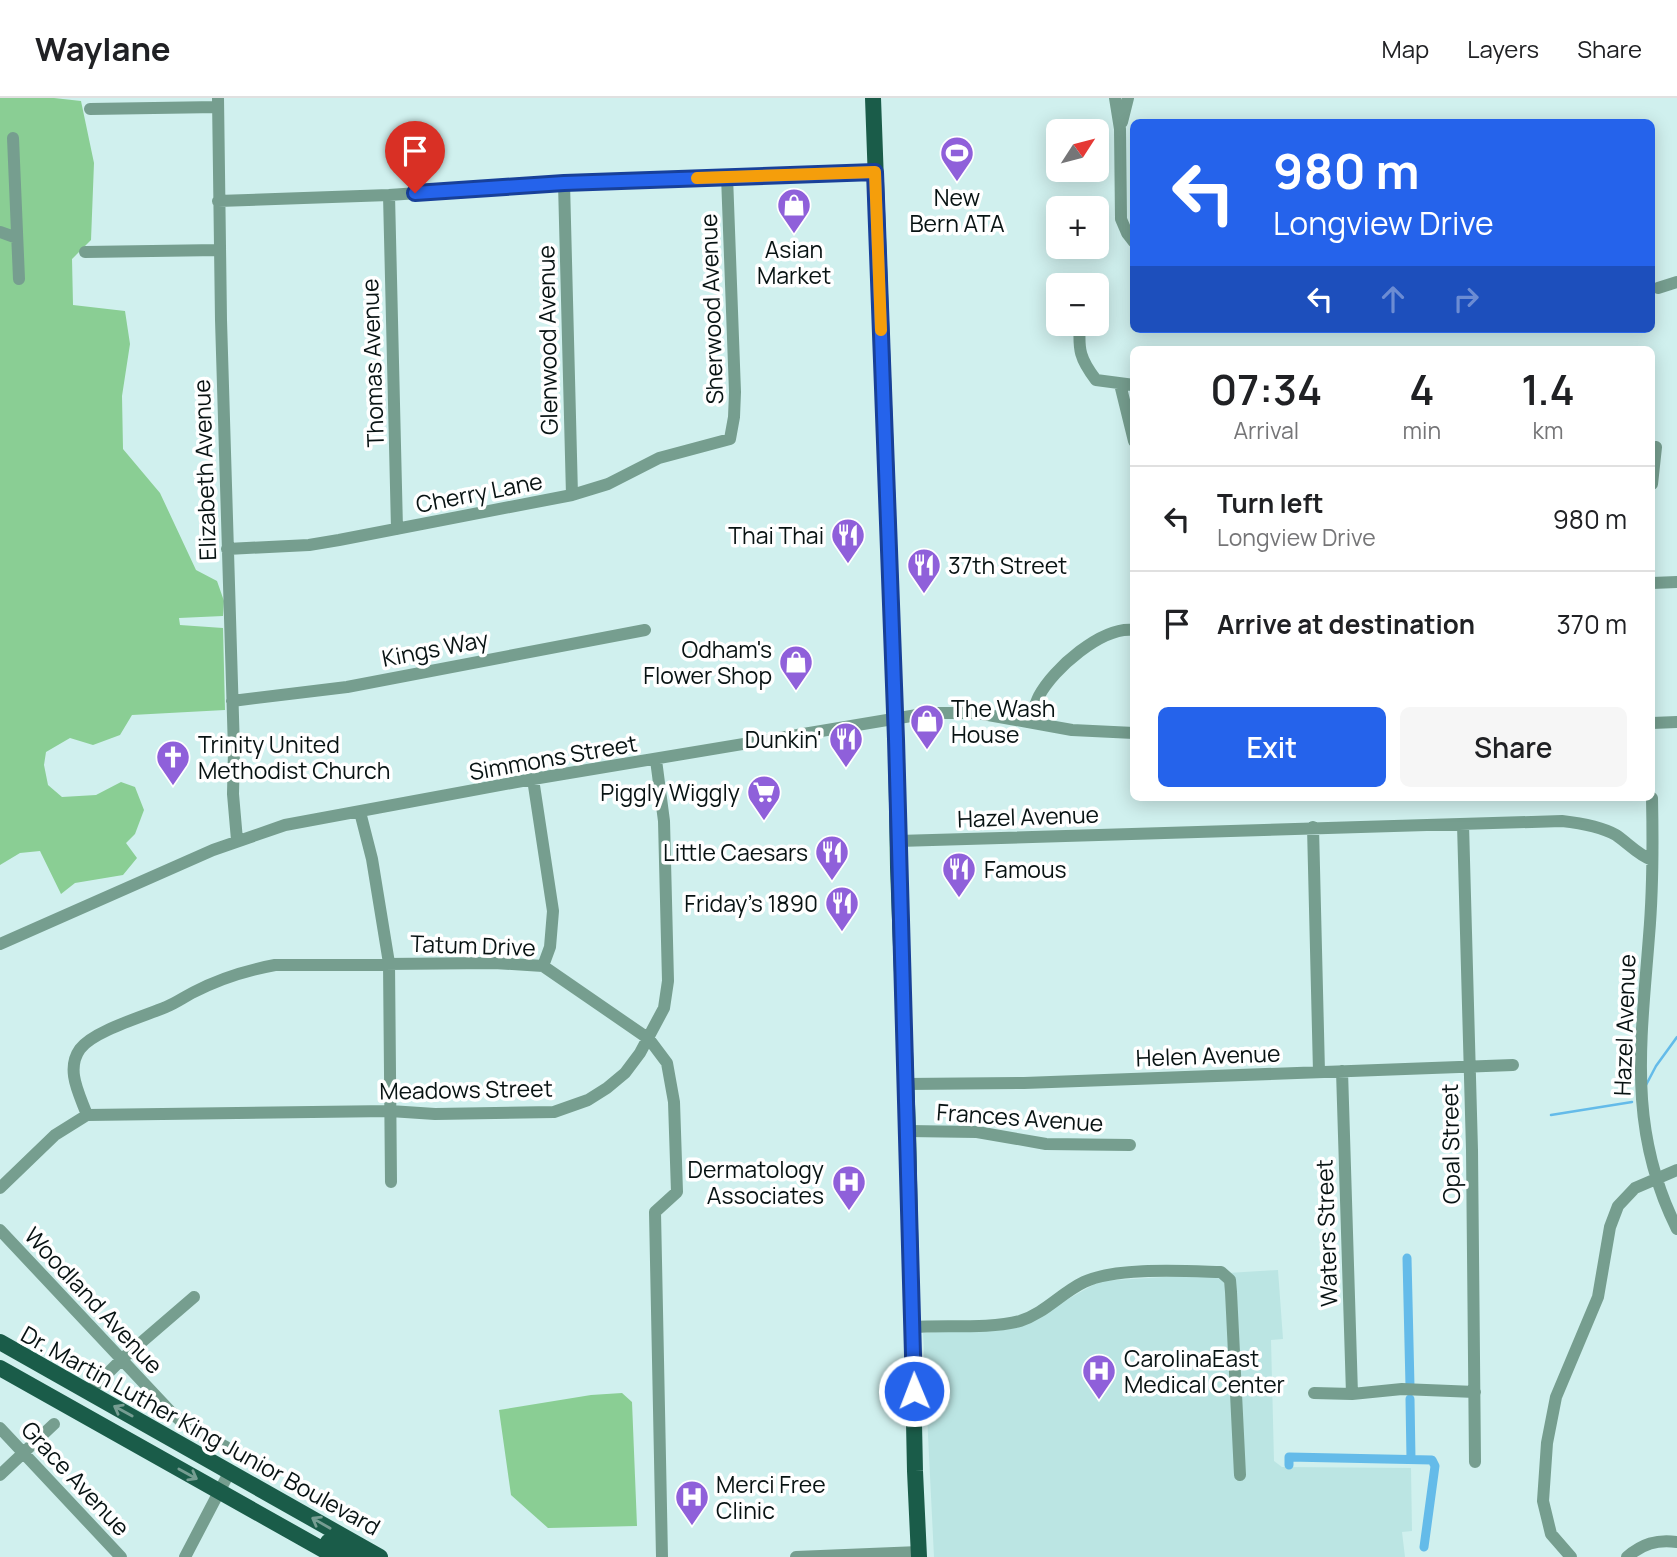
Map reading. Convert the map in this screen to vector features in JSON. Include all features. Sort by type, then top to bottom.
[{"type":"main road","points":[[873,98],[895,718],[919,1555]]},
{"type":"main road","name":"Dr. Martin Luther King Junior Boulevard","points":[[0,1342],[378,1556]]},
{"type":"main road","name":"Dr. Martin Luther King Junior Boulevard","points":[[0,1368],[336,1557]]},
{"type":"main road","points":[[89,1392],[98,1411],[152,1454]]},
{"type":"main road","points":[[270,1520],[319,1538],[356,1557]]},
{"type":"street","points":[[1115,98],[1120,130],[1121,219],[1130,237]]},
{"type":"street","points":[[1120,130],[1128,98]]},
{"type":"street","points":[[89,108],[218,103]]},
{"type":"street","name":"Elizabeth Avenue","points":[[218,103],[219,250],[235,780],[233,794],[237,840]]},
{"type":"street","points":[[13,138],[19,279]]},
{"type":"street","points":[[0,171],[15,177]]},
{"type":"street","points":[[218,201],[389,195],[564,183],[875,172]]},
{"type":"street","name":"Sherwood Avenue","points":[[727,176],[735,392],[730,439]]},
{"type":"street","name":"Glenwood Avenue","points":[[564,183],[572,495]]},
{"type":"street","name":"Thomas Avenue","points":[[389,195],[397,529]]},
{"type":"street","points":[[0,232],[17,238]]},
{"type":"street","points":[[85,253],[219,250]]},
{"type":"street","points":[[1658,288],[1677,282]]},
{"type":"street","points":[[1080,336],[1079,348],[1085,365],[1096,380],[1130,385]]},
{"type":"street","points":[[1120,384],[1130,425]]},
{"type":"street","name":"Cherry Lane","points":[[227,549],[309,545],[572,495],[608,484],[659,458],[730,439]]},
{"type":"street","points":[[1655,456],[1656,447]]},
{"type":"street","points":[[1655,583],[1677,582]]},
{"type":"street","points":[[1030,722],[1039,696],[1051,679],[1068,663],[1104,635],[1130,629]]},
{"type":"street","name":"Kings Way","points":[[232,701],[347,687],[645,630]]},
{"type":"street","name":"Simmons Street","points":[[0,944],[237,840],[285,825],[533,779],[656,761],[895,718],[960,712],[1072,730],[1130,733]]},
{"type":"street","points":[[1655,723],[1677,722]]},
{"type":"street","name":"Meadows Street","points":[[87,1115],[390,1111],[517,1114],[554,1112],[569,1108],[607,1088],[625,1073],[649,1039],[664,1008],[668,981],[664,821],[656,761]]},
{"type":"street","points":[[533,779],[554,911],[550,947],[543,966]]},
{"type":"street","name":"Hazel Avenue","points":[[1652,801],[1653,860],[1639,1073],[1641,1106],[1657,1178],[1677,1229]]},
{"type":"street","points":[[360,812],[373,867],[388,963],[391,1182]]},
{"type":"street","name":"Hazel Avenue","points":[[898,841],[1562,821],[1585,824],[1615,835],[1642,856],[1653,860]]},
{"type":"street","name":"Opal Street","points":[[1463,824],[1470,1066],[1475,1462]]},
{"type":"street","points":[[1313,827],[1319,1072]]},
{"type":"street","name":"Tatum Drive","points":[[87,1115],[73,1077],[80,1049],[94,1037],[168,1006],[195,991],[251,970],[275,965],[494,963],[543,966],[649,1039],[667,1063],[670,1075],[674,1102],[677,1192],[654,1212],[662,1557]]},
{"type":"street","name":"Helen Avenue","points":[[905,1084],[1024,1083],[1513,1065]]},
{"type":"street","name":"Waters Street","points":[[1342,1071],[1352,1394]]},
{"type":"street","points":[[0,1188],[55,1135],[87,1115]]},
{"type":"street","name":"Frances Avenue","points":[[908,1131],[977,1132],[1046,1144],[1130,1145]]},
{"type":"street","points":[[1571,1557],[1551,1534],[1544,1513],[1550,1420],[1560,1386],[1598,1297],[1610,1227],[1618,1206],[1630,1192],[1677,1170]]},
{"type":"street","name":"Woodland Avenue","points":[[0,1230],[183,1423],[226,1447]]},
{"type":"street","points":[[913,1327],[1018,1321],[1040,1313],[1081,1283],[1102,1276],[1122,1273],[1221,1272],[1230,1280],[1240,1475]]},
{"type":"street","points":[[89,1392],[122,1359],[194,1297]]},
{"type":"street","points":[[1314,1393],[1352,1394],[1402,1389],[1475,1392]]},
{"type":"street","points":[[0,1475],[54,1424]]},
{"type":"street","name":"Grace Avenue","points":[[0,1428],[121,1557]]},
{"type":"street","points":[[185,1557],[230,1471]]},
{"type":"street","points":[[1627,1557],[1647,1544],[1677,1542]]},
{"type":"street","points":[[796,1557],[919,1555]]},
{"type":"shaded area","name":"CarolinaEast Medical Center","points":[[1278,1270],[1283,1339],[1271,1340],[1274,1461],[1282,1467],[1411,1468],[1412,1531],[1402,1532],[1405,1557],[934,1557],[923,1333],[1022,1325],[1100,1281]]},
{"type":"green space","points":[[0,98],[81,101],[94,163],[91,240],[72,259],[73,305],[125,311],[130,344],[122,396],[123,449],[160,493],[196,570],[217,581],[224,601],[223,616],[179,618],[180,625],[223,628],[225,710],[132,715],[120,735],[93,745],[70,738],[46,752],[44,765],[48,785],[62,797],[96,795],[121,782],[135,787],[144,810],[135,834],[126,843],[137,858],[123,875],[75,883],[61,894],[40,851],[20,853],[0,865]]},
{"type":"green space","points":[[622,1393],[632,1402],[637,1526],[548,1528],[511,1495],[499,1410],[591,1395]]},
{"type":"waterway","points":[[1646,1085],[1677,1037]]},
{"type":"waterway","points":[[1551,1115],[1632,1102]]},
{"type":"waterway","points":[[1407,1258],[1410,1386]]},
{"type":"waterway","points":[[1410,1399],[1411,1459]]},
{"type":"waterway","points":[[1289,1465],[1289,1457],[1432,1460],[1435,1466],[1424,1547]]},
{"type":"slow traffic","points":[[697,178],[875,172],[881,330]]},
{"type":"place","name":"New Bern ATA","points":[[957,183]]},
{"type":"place","name":"Asian Market","points":[[794,235]]},
{"type":"place","name":"Thai Thai","points":[[848,565]]},
{"type":"place","name":"37th Street","points":[[924,595]]},
{"type":"place","name":"Odham's Flower Shop","points":[[796,692]]},
{"type":"place","name":"The Wash House","points":[[927,751]]},
{"type":"place","name":"Dunkin'","points":[[846,769]]},
{"type":"place","name":"Trinity United Methodist Church","points":[[173,787]]},
{"type":"place","name":"Piggly Wiggly","points":[[764,822]]},
{"type":"place","name":"Little Caesars","points":[[832,882]]},
{"type":"place","name":"Famous","points":[[959,899]]},
{"type":"place","name":"Friday's 1890","points":[[842,933]]},
{"type":"place","name":"Dermatology Associates","points":[[849,1212]]},
{"type":"place","name":"CarolinaEast Medical Center","points":[[1099,1401]]},
{"type":"place","name":"Merci Free Clinic","points":[[692,1527]]},
{"type":"route","points":[[415,193],[493,186],[875,172],[896,739],[914,1391]]}]
